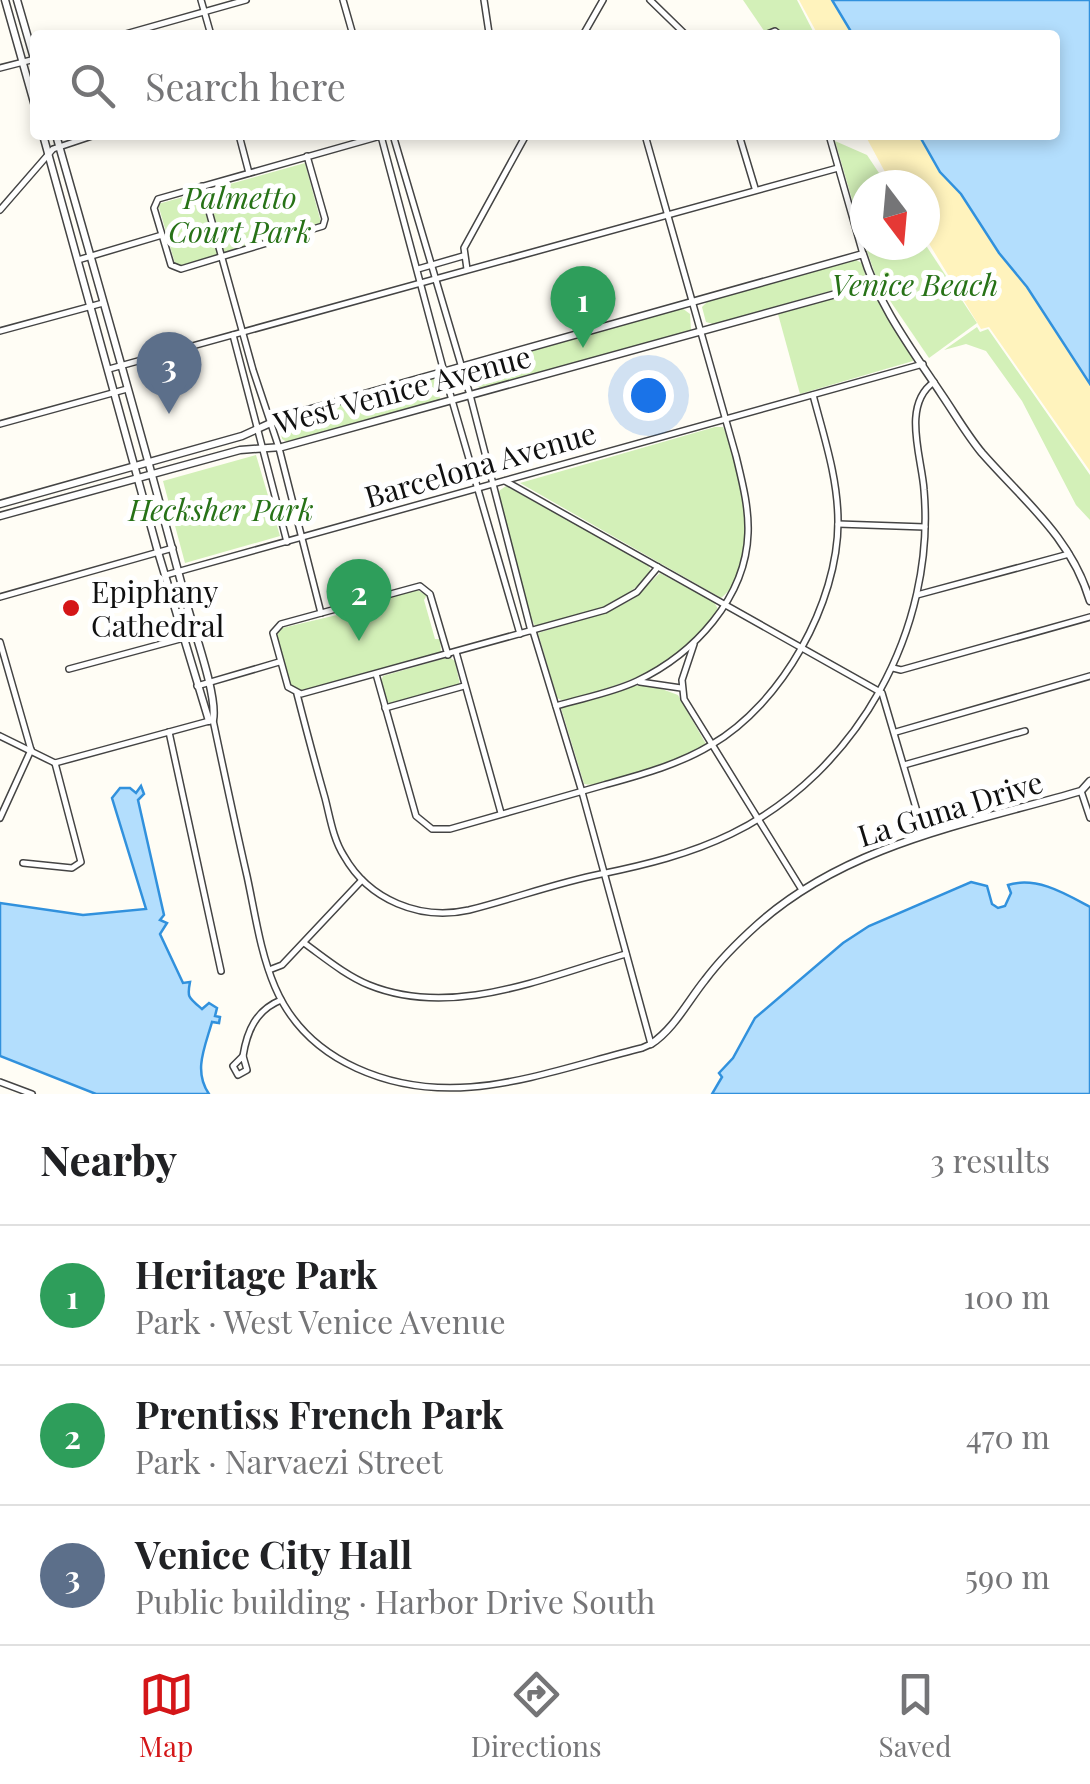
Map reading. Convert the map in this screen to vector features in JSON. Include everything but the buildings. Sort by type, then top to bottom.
[{"type":"street","points":[[5,0],[30,88]]},
{"type":"street","points":[[18,0],[30,42]]},
{"type":"street","points":[[201,0],[209,30]]},
{"type":"street","points":[[140,30],[246,0]]},
{"type":"street","points":[[343,0],[351,30]]},
{"type":"street","points":[[484,0],[488,30]]},
{"type":"street","points":[[586,30],[603,0]]},
{"type":"street","points":[[650,0],[681,30]]},
{"type":"street","points":[[0,68],[30,61]]},
{"type":"street","points":[[44,140],[158,552],[211,721],[268,970],[281,1000],[308,1032],[346,1064],[371,1075],[414,1086],[487,1085],[652,1044],[582,792],[532,631],[462,366],[394,140]]},
{"type":"street","points":[[55,764],[211,721],[215,715],[149,462],[57,140]]},
{"type":"street","points":[[0,210],[48,154],[58,146],[78,140]]},
{"type":"street","points":[[240,140],[249,173]]},
{"type":"street","points":[[307,156],[325,219],[323,226],[175,268],[170,265],[155,210],[158,198],[249,173],[307,156],[364,140]]},
{"type":"street","points":[[383,140],[447,383],[520,634]]},
{"type":"street","points":[[467,269],[464,248],[523,140]]},
{"type":"street","points":[[556,706],[636,682],[695,642],[725,604],[740,570],[748,530],[742,482],[726,419],[646,140]]},
{"type":"street","points":[[741,140],[755,188]]},
{"type":"street","points":[[830,140],[850,209]]},
{"type":"street","points":[[110,368],[838,168]]},
{"type":"street","points":[[202,186],[242,332],[272,421],[321,613]]},
{"type":"street","points":[[78,260],[162,235]]},
{"type":"street","points":[[417,269],[463,256]]},
{"type":"street","name":"West Venice Avenue","points":[[0,504],[242,436],[272,421],[444,371],[850,258]]},
{"type":"street","points":[[865,260],[872,284],[978,448],[1048,522],[1071,553],[1090,601]]},
{"type":"street","name":"West Venice Avenue","points":[[0,516],[240,450],[279,448],[872,284]]},
{"type":"street","points":[[0,332],[103,303]]},
{"type":"street","points":[[233,334],[287,542]]},
{"type":"street","name":"Barcelona Avenue","points":[[166,575],[922,364]]},
{"type":"street","points":[[448,654],[430,594],[422,587],[276,627],[273,635],[288,687],[297,694],[342,854],[362,880],[399,905],[442,914],[469,910],[691,851],[758,819],[836,752],[893,668],[917,595],[926,527],[916,429],[922,394],[934,382]]},
{"type":"street","points":[[0,424],[128,388]]},
{"type":"street","points":[[376,674],[420,822],[432,829],[445,830],[582,792],[657,769],[712,745],[778,682],[802,648],[826,590],[838,524],[834,475],[813,395]]},
{"type":"street","points":[[505,481],[880,691],[886,699],[924,835]]},
{"type":"street","points":[[838,524],[926,527]]},
{"type":"street","points":[[0,597],[172,548]]},
{"type":"street","points":[[917,595],[1071,553]]},
{"type":"street","points":[[297,694],[599,612],[644,586],[658,567]]},
{"type":"street","points":[[893,668],[902,670],[1090,617]]},
{"type":"street","points":[[69,669],[195,635]]},
{"type":"street","points":[[0,642],[32,750],[0,818]]},
{"type":"street","points":[[695,642],[681,688],[686,702],[802,890]]},
{"type":"street","points":[[456,652],[502,814]]},
{"type":"street","points":[[197,686],[279,662]]},
{"type":"street","points":[[895,732],[1090,676]]},
{"type":"street","points":[[636,682],[681,688]]},
{"type":"street","points":[[0,689],[12,686]]},
{"type":"street","points":[[385,708],[465,686]]},
{"type":"street","points":[[904,765],[1025,731]]},
{"type":"street","points":[[169,732],[222,972]]},
{"type":"street","points":[[0,736],[55,764],[81,862],[72,868],[22,864]]},
{"type":"street","name":"La Guna Drive","points":[[652,1044],[722,959],[802,890],[854,861],[924,835],[1081,791],[1090,781]]},
{"type":"street","points":[[1081,791],[1090,818]]},
{"type":"street","points":[[268,970],[282,965],[362,880]]},
{"type":"street","points":[[304,943],[366,984],[394,993],[435,998],[488,992],[627,954]]},
{"type":"street","points":[[243,1056],[256,1018],[281,1000]]},
{"type":"street","points":[[0,1082],[32,1094]]},
{"type":"green space","points":[[743,0],[797,0],[812,30],[764,30]]},
{"type":"green space","points":[[835,141],[867,155],[877,170],[850,170],[850,192]]},
{"type":"green space","name":"Palmetto Court Park","points":[[305,163],[322,226],[176,267],[158,204]]},
{"type":"green space","points":[[856,260],[862,263],[866,277],[863,282],[713,324],[706,322],[702,307],[708,301]]},
{"type":"green space","name":"Venice Beach","points":[[870,260],[936,260],[977,323],[929,358],[878,283]]},
{"type":"green space","points":[[861,291],[874,294],[913,355],[913,361],[800,394],[778,314]]},
{"type":"green space","points":[[682,308],[690,314],[691,330],[482,389],[476,386],[471,370],[475,365]]},
{"type":"green space","points":[[977,327],[980,332],[988,329],[1090,475],[1090,520],[1076,505],[1022,401],[986,351],[966,344],[944,350]]},
{"type":"green space","points":[[431,378],[438,381],[440,400],[287,442],[282,439],[279,424],[283,419]]},
{"type":"green space","points":[[723,427],[729,439],[744,522],[741,566],[734,584],[721,598],[520,483]]},
{"type":"green space","name":"Hecksher Park","points":[[256,455],[280,536],[185,563],[163,481]]},
{"type":"green space","points":[[506,486],[649,565],[651,574],[598,610],[535,626],[496,493]]},
{"type":"green space","points":[[660,573],[714,602],[718,609],[706,628],[672,659],[630,680],[564,701],[557,698],[538,633],[612,610],[633,599]]},
{"type":"green space","points":[[415,589],[427,595],[424,600],[435,639],[440,639],[441,652],[300,692],[291,687],[277,635],[282,628],[337,615],[338,611]]},
{"type":"green space","points":[[449,657],[455,661],[460,685],[391,704],[385,700],[383,676]]},
{"type":"green space","points":[[651,685],[678,695],[706,744],[627,777],[584,784],[561,708],[634,686]]},
{"type":"sand","points":[[799,0],[832,0],[850,30],[815,30]]},
{"type":"sand","name":"Venice Beach","points":[[868,140],[922,140],[939,170],[884,170]]},
{"type":"sand","name":"Venice Beach","points":[[940,172],[961,194],[999,253],[1027,287],[1090,384],[1090,471],[989,327],[981,329],[939,260]]},
{"type":"water","points":[[832,0],[1090,0],[1090,384],[1027,287],[999,253],[961,194],[940,172],[922,140],[1060,140],[1060,30],[850,30]]},
{"type":"water","points":[[141,786],[144,794],[138,800],[164,915],[160,920],[167,923],[160,934],[183,983],[190,982],[191,999],[202,1009],[209,1003],[217,1008],[215,1016],[220,1017],[219,1023],[212,1022],[202,1059],[202,1077],[209,1094],[96,1094],[0,1056],[0,903],[83,915],[146,909],[112,798],[120,788],[136,793]]},
{"type":"water","points":[[971,882],[987,886],[992,904],[998,908],[1005,906],[1011,893],[1008,885],[1019,883],[1051,888],[1090,907],[1090,1094],[712,1094],[722,1077],[719,1073],[733,1058],[755,1018],[843,943],[869,926]]},
{"type":"place","name":"Heritage Park","points":[[583,348]]},
{"type":"place","name":"Venice City Hall","points":[[169,414]]},
{"type":"place","name":"Epiphany Cathedral","points":[[71,608]]},
{"type":"place","name":"Prentiss French Park","points":[[359,641]]}]
